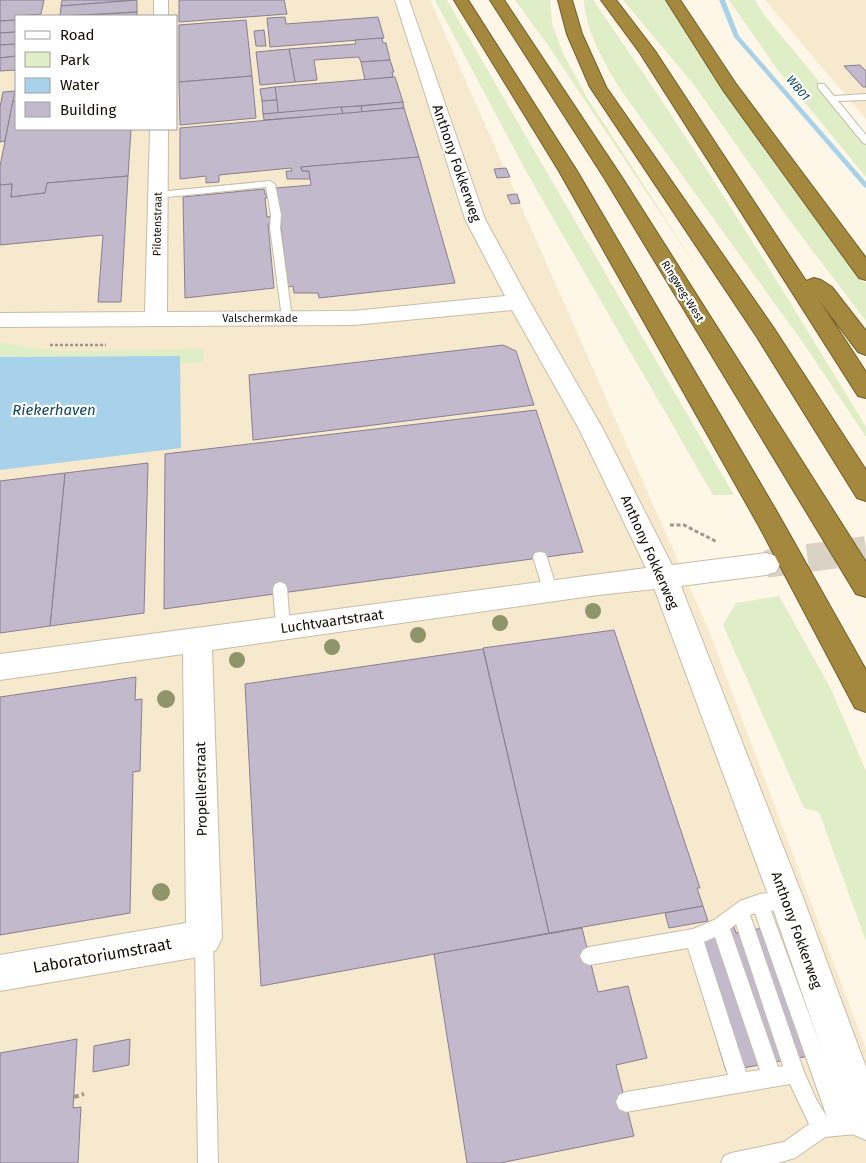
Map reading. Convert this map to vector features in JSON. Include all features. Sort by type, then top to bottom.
[{"type":"highway","points":[[461,0],[578,188],[768,519],[866,698]]},
{"type":"highway","name":"Ringweg-West","points":[[497,0],[614,179],[866,586]]},
{"type":"highway","points":[[565,0],[569,23],[598,87],[765,332],[866,491]]},
{"type":"highway","points":[[608,0],[647,51],[866,390]]},
{"type":"highway","points":[[674,0],[729,86],[866,273]]},
{"type":"highway","points":[[783,261],[824,292],[866,347]]},
{"type":"street","points":[[161,0],[161,15]]},
{"type":"street","name":"Anthony Fokkerweg","points":[[402,0],[475,219],[519,302],[591,429],[644,532],[664,577],[849,1124]]},
{"type":"street","name":"Pilotenstraat","points":[[156,318],[159,130]]},
{"type":"street","name":"Valschermkade","points":[[0,320],[353,318],[519,302]]},
{"type":"street","name":"Luchtvaartstraat","points":[[0,667],[550,590],[766,564]]},
{"type":"street","name":"Propellerstraat","points":[[197,640],[204,938]]},
{"type":"street","name":"Laboratoriumstraat","points":[[0,973],[204,938]]},
{"type":"lane","points":[[821,86],[866,141]]},
{"type":"lane","points":[[832,99],[866,96]]},
{"type":"lane","points":[[158,195],[270,184],[276,215],[275,227],[287,318]]},
{"type":"lane","points":[[540,557],[550,590]]},
{"type":"lane","points":[[280,588],[283,628]]},
{"type":"lane","points":[[589,956],[694,938],[720,926],[740,910],[774,902]]},
{"type":"lane","points":[[740,910],[796,1074],[809,1106],[849,1124]]},
{"type":"lane","points":[[720,926],[772,1078]]},
{"type":"lane","points":[[204,938],[208,1163]]},
{"type":"lane","points":[[694,938],[740,1083]]},
{"type":"lane","points":[[626,1102],[796,1074]]},
{"type":"lane","points":[[731,1163],[788,1151],[849,1124]]},
{"type":"path","points":[[644,532],[671,525],[684,525],[726,546]]},
{"type":"path","points":[[74,1096],[84,1094]]},
{"type":"shaded area","points":[[0,0],[430,0],[709,631],[866,1049],[866,1163],[0,1163]]},
{"type":"shaded area","points":[[765,0],[866,0],[866,119]]},
{"type":"green space","points":[[435,0],[447,0],[734,495],[713,495],[527,173]]},
{"type":"green space","points":[[515,0],[550,0],[552,24],[564,55],[586,96],[702,275],[547,44]]},
{"type":"green space","points":[[584,0],[593,0],[699,158],[866,427],[866,437],[806,347],[620,89],[592,35],[585,12]]},
{"type":"green space","points":[[623,0],[667,0],[686,32],[720,81],[866,284],[866,321],[790,221],[694,85]]},
{"type":"green space","points":[[729,0],[755,0],[765,16],[860,131],[866,133],[866,177],[777,69]]},
{"type":"green space","points":[[0,343],[60,351],[204,349],[203,362],[180,364],[180,356],[0,357]]},
{"type":"green space","points":[[779,596],[830,687],[866,771],[866,941],[819,812],[804,808],[723,625],[736,603]]},
{"type":"water","name":"Riekerhaven","points":[[180,356],[181,448],[0,470],[0,357]]},
{"type":"building","points":[[0,0],[44,0],[41,14],[15,15],[15,20],[0,21]]},
{"type":"building","points":[[62,0],[137,0],[61,6]]},
{"type":"building","points":[[137,0],[137,12],[60,15],[61,6]]},
{"type":"building","points":[[179,0],[284,0],[287,14],[179,22]]},
{"type":"building","points":[[137,12],[137,15],[89,15]]},
{"type":"building","points":[[285,17],[286,24],[378,17],[384,38],[270,47],[267,18]]},
{"type":"building","points":[[15,20],[15,32],[0,33],[0,21]]},
{"type":"building","points":[[246,20],[252,76],[179,82],[179,25]]},
{"type":"building","points":[[264,30],[266,46],[256,46],[254,31]]},
{"type":"building","points":[[15,32],[15,44],[0,45],[0,33]]},
{"type":"building","points":[[382,38],[383,43],[386,43],[390,60],[361,62],[359,57],[314,60],[317,80],[295,82],[289,49],[356,44],[355,40]]},
{"type":"building","points":[[15,44],[15,56],[0,58],[0,45]]},
{"type":"building","points":[[289,49],[295,82],[260,85],[256,52]]},
{"type":"building","points":[[15,56],[15,70],[0,71],[0,58]]},
{"type":"building","points":[[390,60],[394,72],[392,72],[393,77],[365,80],[361,62]]},
{"type":"building","points":[[860,65],[866,71],[866,87],[863,87],[844,66]]},
{"type":"building","points":[[252,76],[256,118],[180,125],[179,82]]},
{"type":"building","points":[[395,77],[403,102],[278,113],[275,87]]},
{"type":"building","points":[[275,87],[277,100],[262,101],[260,89]]},
{"type":"building","points":[[15,91],[5,141],[0,142],[0,107],[3,92]]},
{"type":"building","points":[[277,100],[278,113],[263,114],[262,101]]},
{"type":"building","points":[[13,101],[15,101],[15,130],[131,130],[128,176],[47,183],[45,193],[11,197],[12,184],[0,185],[0,166]]},
{"type":"building","points":[[403,102],[404,108],[362,112],[361,106]]},
{"type":"building","points":[[361,106],[362,112],[343,114],[341,107]]},
{"type":"building","points":[[341,107],[343,114],[264,120],[263,114]]},
{"type":"building","points":[[404,108],[419,157],[301,167],[302,171],[309,171],[310,179],[287,179],[286,171],[292,171],[291,168],[219,175],[219,182],[206,183],[206,176],[180,179],[180,128]]},
{"type":"building","points":[[419,157],[455,283],[319,298],[318,293],[294,293],[293,286],[288,287],[276,188],[311,185],[309,171],[302,171],[301,167]]},
{"type":"building","points":[[506,168],[510,177],[497,178],[494,169]]},
{"type":"building","points":[[128,176],[121,302],[98,302],[103,235],[0,245],[0,185],[12,184],[11,197],[45,193],[47,183]]},
{"type":"building","points":[[264,189],[267,198],[265,198],[267,217],[274,216],[275,223],[268,224],[274,288],[185,298],[183,197]]},
{"type":"building","points":[[517,194],[520,203],[511,204],[507,195]]},
{"type":"building","points":[[503,345],[516,351],[534,405],[253,440],[249,375]]},
{"type":"building","points":[[536,410],[583,552],[164,609],[165,454]]},
{"type":"building","points":[[148,463],[144,613],[50,626],[65,473]]},
{"type":"building","points":[[65,473],[50,626],[0,633],[0,481]]},
{"type":"building","points":[[614,630],[700,888],[697,888],[703,906],[549,933],[483,648]]},
{"type":"building","points":[[483,649],[549,933],[261,986],[245,684]]},
{"type":"building","points":[[136,677],[135,700],[142,699],[140,771],[133,772],[130,913],[0,935],[0,697]]},
{"type":"building","points":[[703,906],[708,921],[669,928],[665,913]]},
{"type":"building","points":[[733,924],[736,933],[774,926],[820,1054],[726,1071],[684,932]]},
{"type":"building","points":[[582,928],[598,992],[628,986],[647,1058],[616,1065],[634,1136],[500,1163],[467,1163],[434,954]]},
{"type":"building","points":[[77,1039],[73,1108],[81,1107],[78,1163],[0,1163],[0,1053]]},
{"type":"building","points":[[130,1039],[129,1065],[93,1072],[94,1046]]},
{"type":"waterway","name":"WB01","points":[[722,0],[736,36],[866,186]]},
{"type":"tunnel","points":[[766,564],[866,550]]}]
